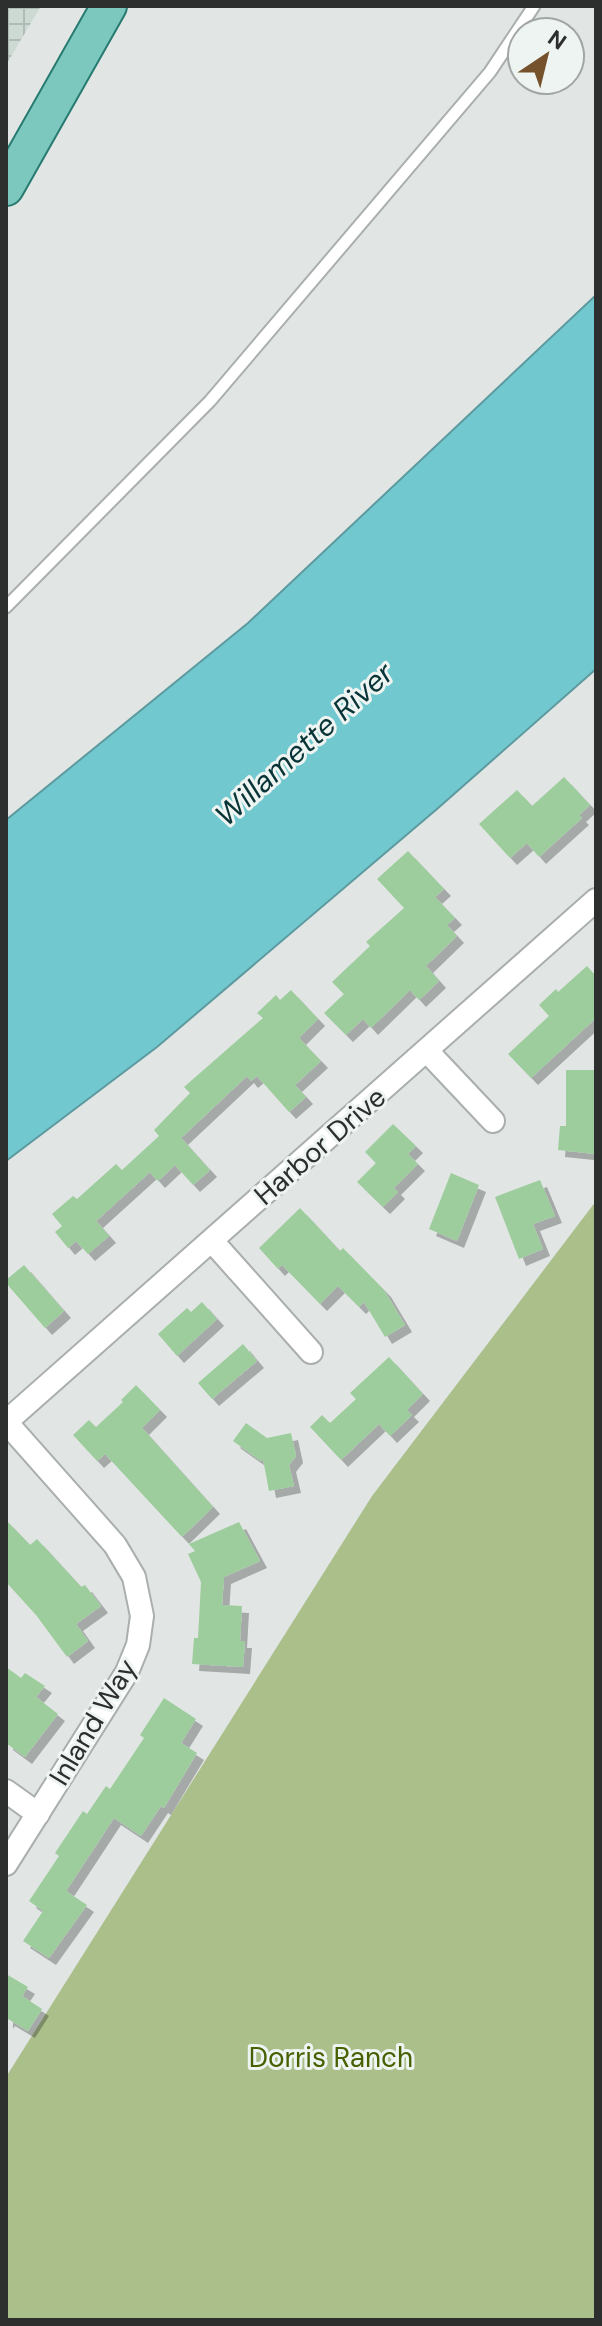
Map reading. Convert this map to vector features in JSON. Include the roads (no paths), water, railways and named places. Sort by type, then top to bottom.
[{"type":"main road","points":[[6,188],[109,6]]},
{"type":"street","name":"Harbor Drive","points":[[6,1422],[596,900]]},
{"type":"street","points":[[427,1051],[493,1121]]},
{"type":"street","points":[[212,1241],[311,1352]]},
{"type":"street","name":"Inland Way","points":[[6,1422],[115,1545],[134,1577],[142,1616],[138,1645],[127,1672],[6,1864]]},
{"type":"street","points":[[6,1791],[38,1814]]},
{"type":"lane","points":[[6,607],[210,401],[490,72],[534,6]]},
{"type":"water","name":"Willamette River","points":[[596,295],[596,669],[157,1047],[6,1161],[6,820],[248,623]]},
{"type":"park label","name":"Dorris Ranch","points":[[331,2057]]}]
